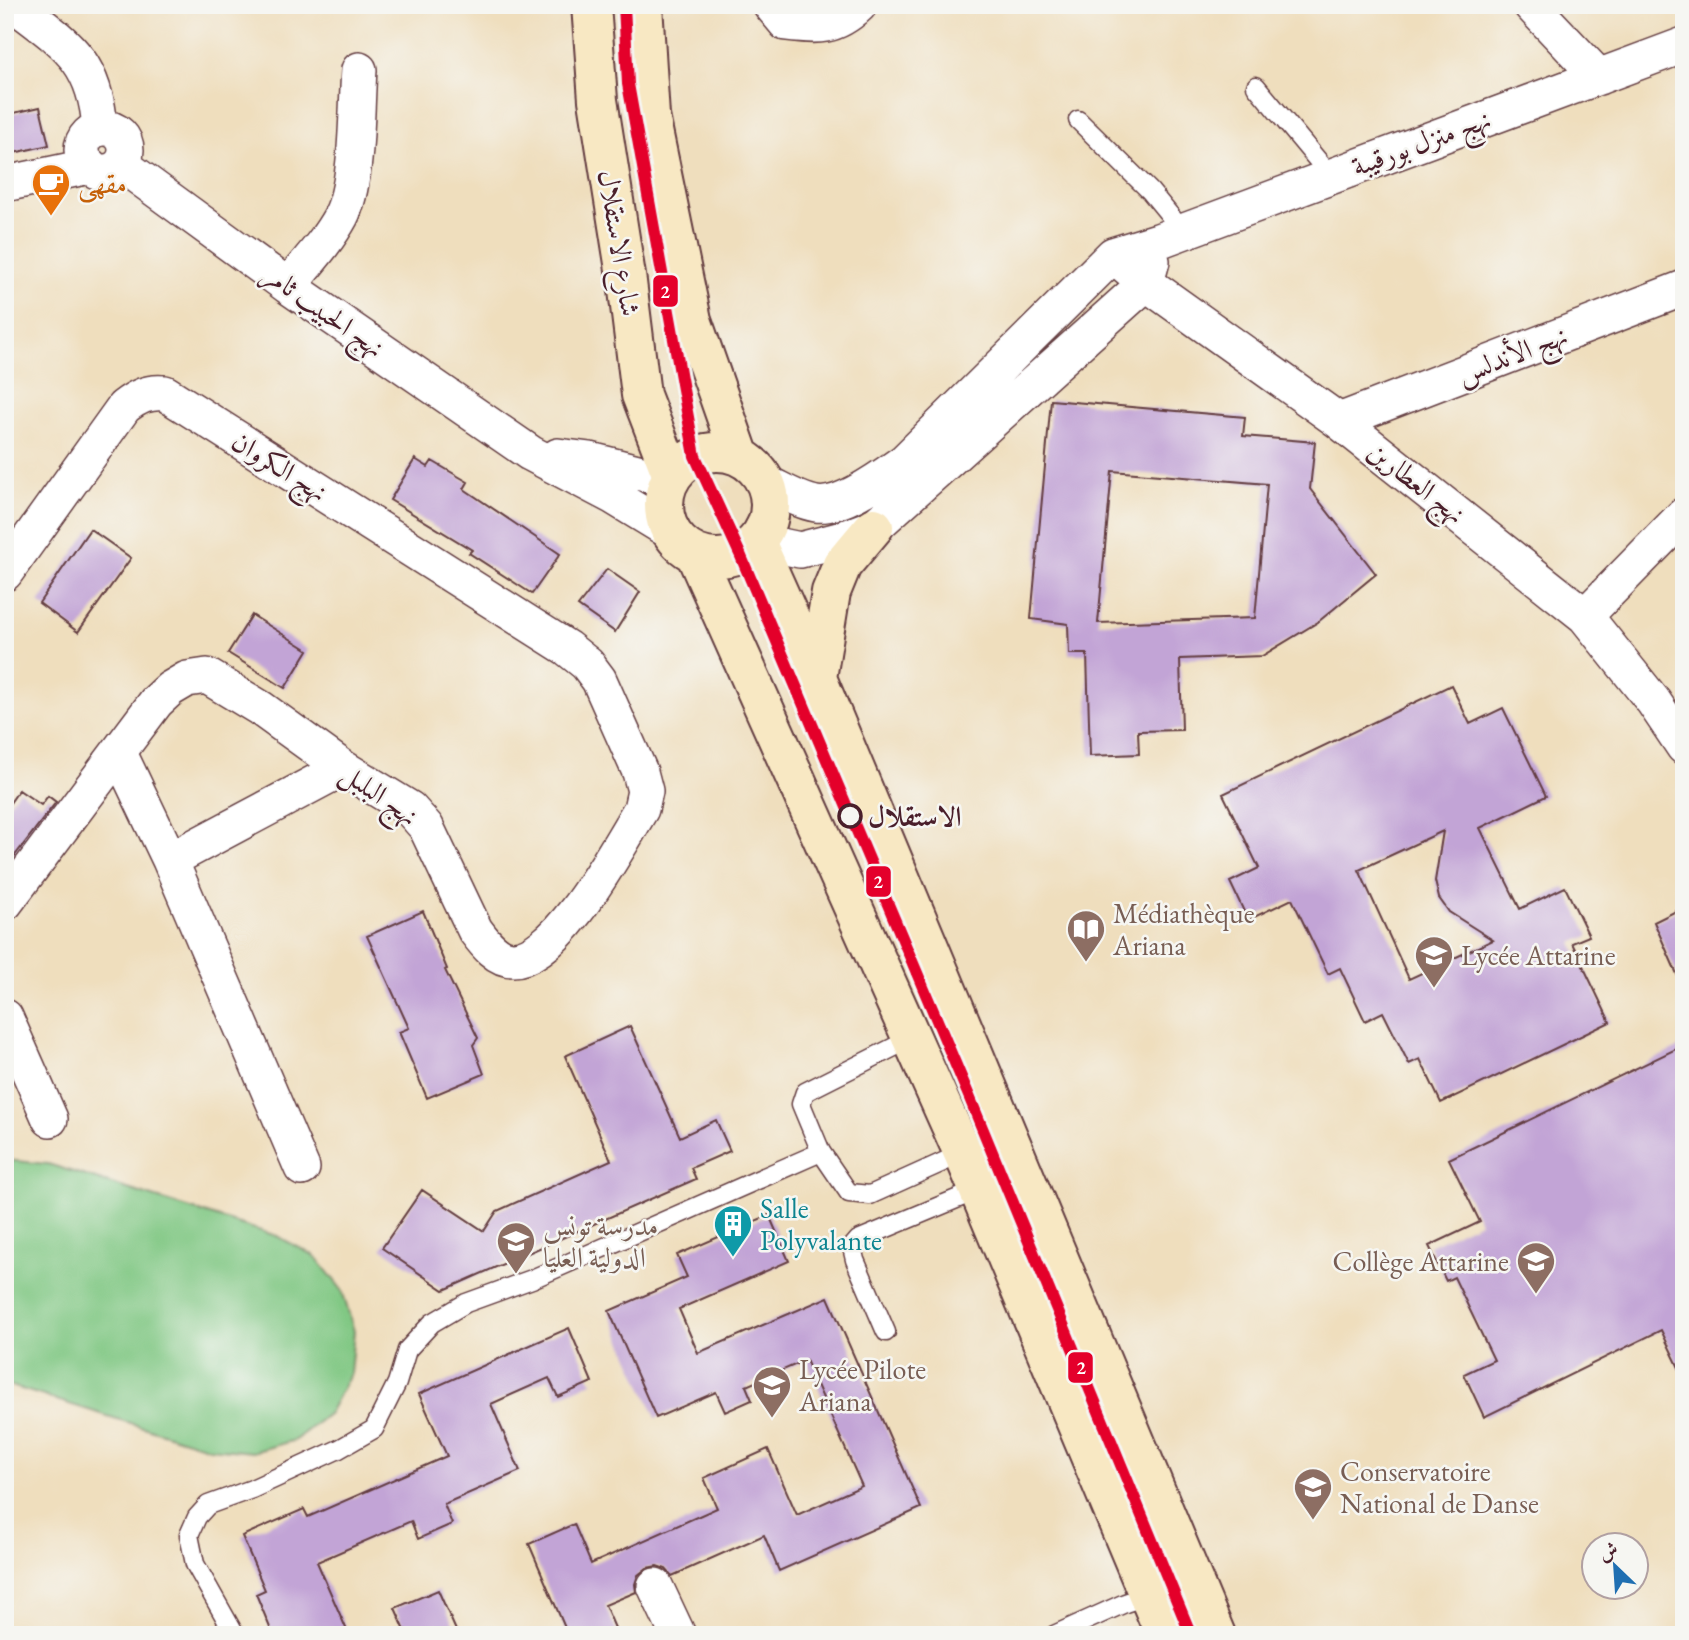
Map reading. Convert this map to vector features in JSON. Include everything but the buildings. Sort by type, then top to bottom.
[{"type":"street","points":[[5,184],[106,165],[126,150],[122,137],[110,129],[100,128],[99,108],[90,76],[68,46],[15,5]]},
{"type":"street","name":"شارع الاستقلال","points":[[591,5],[598,100],[627,282],[641,394],[671,478]]},
{"type":"street","name":"شارع الاستقلال","points":[[643,5],[650,116],[692,320],[752,469]]},
{"type":"street","points":[[771,5],[786,23],[816,27],[844,19],[859,5]]},
{"type":"street","points":[[1531,5],[1599,77]]},
{"type":"street","name":"نهج منزل بورقيبة","points":[[1113,255],[1684,45]]},
{"type":"street","points":[[288,286],[328,236],[348,198],[359,70]]},
{"type":"street","name":"نهج الحبيب ثامر","points":[[106,165],[288,286],[530,453],[614,497],[668,530]]},
{"type":"street","points":[[817,678],[831,592],[842,565],[874,527],[1146,284],[1170,235]]},
{"type":"street","points":[[1113,255],[905,461],[866,489],[818,505],[718,453],[695,456],[682,465],[671,478],[663,505],[668,530],[696,555],[912,1038],[1165,1635]]},
{"type":"street","name":"نهج العطارين","points":[[1113,255],[1146,284],[1339,421],[1585,616],[1653,701],[1684,747]]},
{"type":"street","name":"نهج الأندلس","points":[[1339,421],[1684,288]]},
{"type":"street","name":"نهج الكروان","points":[[5,573],[124,407],[137,397],[153,392],[165,393],[567,648],[587,664],[599,680]]},
{"type":"street","name":"نهج الحبيب ثامر","points":[[530,453],[590,460],[671,478]]},
{"type":"street","points":[[696,555],[724,559],[740,554],[756,541],[770,513],[752,469]]},
{"type":"street","points":[[1585,616],[1684,515]]},
{"type":"street","points":[[756,541],[800,550],[874,527]]},
{"type":"street","points":[[756,541],[817,678],[1216,1635]]},
{"type":"street","name":"نهج البلبل","points":[[5,903],[156,702],[187,679],[207,676],[260,708],[343,768],[410,809],[426,827],[475,930],[485,944],[499,955],[513,959],[532,954],[551,941],[577,910],[641,809],[645,791],[640,772],[599,680]]},
{"type":"street","points":[[119,753],[170,860],[302,1168]]},
{"type":"street","points":[[170,860],[343,768]]},
{"type":"street","points":[[5,1017],[50,1119]]},
{"type":"street","points":[[656,1586],[678,1635]]},
{"type":"lane","points":[[1256,86],[1330,176]]},
{"type":"lane","points":[[1078,120],[1150,191],[1170,235]]},
{"type":"lane","points":[[912,1038],[805,1093],[801,1104],[821,1152],[849,1193],[870,1195],[963,1153]]},
{"type":"lane","points":[[235,1635],[195,1563],[189,1535],[197,1517],[208,1505],[252,1489],[339,1449],[374,1429],[397,1383],[407,1350],[432,1324],[466,1303],[544,1273],[821,1152]]},
{"type":"lane","points":[[886,1332],[852,1247],[858,1240],[978,1190]]},
{"type":"lane","points":[[1054,1635],[1149,1595]]},
{"type":"green space","points":[[5,1160],[48,1164],[277,1236],[315,1256],[342,1290],[354,1331],[350,1374],[329,1413],[295,1440],[253,1452],[210,1448],[5,1384]]},
{"type":"transit line","name":"2","points":[[624,5],[628,84],[695,456],[740,554],[969,1096],[1191,1635]]},
{"type":"place","name":"مقهى","points":[[51,217]]},
{"type":"place","name":"الاستقلال","points":[[850,816]]},
{"type":"place","name":"Médiathèque Ariana","points":[[1086,963]]},
{"type":"place","name":"Lycée Attarine","points":[[1434,989]]},
{"type":"place","name":"Salle Polyvalante","points":[[733,1258]]},
{"type":"place","name":"مدرسة تونس الدولية العليا","points":[[516,1275]]},
{"type":"place","name":"Collège Attarine","points":[[1536,1295]]},
{"type":"place","name":"Lycée Pilote Ariana","points":[[772,1419]]},
{"type":"place","name":"Conservatoire National de Danse","points":[[1313,1521]]}]
